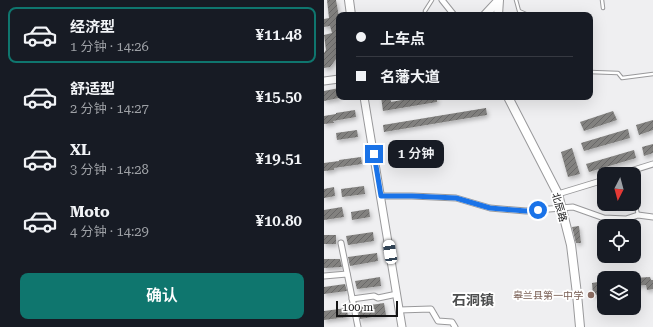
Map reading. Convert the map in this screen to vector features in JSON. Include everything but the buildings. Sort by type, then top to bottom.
[{"type":"main road","points":[[349,0],[351,12]]},
{"type":"main road","points":[[488,12],[498,1]]},
{"type":"main road","points":[[498,1],[498,12]]},
{"type":"main road","points":[[324,81],[336,79]]},
{"type":"main road","points":[[365,100],[402,327]]},
{"type":"main road","name":"北辰路","points":[[510,100],[558,194],[571,244],[580,327]]},
{"type":"street","points":[[442,0],[452,12]]},
{"type":"street","points":[[641,168],[653,164]]},
{"type":"street","points":[[558,194],[597,182]]},
{"type":"street","points":[[381,196],[456,198],[490,208],[526,211],[573,207],[604,218],[626,219],[638,215],[653,217]]},
{"type":"street","points":[[341,243],[358,327]]},
{"type":"street","points":[[324,276],[347,274]]},
{"type":"street","points":[[352,299],[374,296],[378,298],[397,294]]},
{"type":"street","points":[[399,310],[431,309],[438,321],[452,322],[455,327]]},
{"type":"lane","points":[[425,11],[432,0]]},
{"type":"lane","points":[[516,0],[519,11],[521,12]]},
{"type":"lane","points":[[602,0],[603,8]]},
{"type":"lane","points":[[593,72],[618,73],[622,78],[653,74]]},
{"type":"lane","points":[[637,211],[638,215]]},
{"type":"place","name":"皋兰县第一中学","points":[[591,295]]},
{"type":"district","name":"石洞镇","points":[[473,300]]},
{"type":"route","points":[[374,154],[381,196],[456,198],[490,208],[526,211],[538,210]]}]
